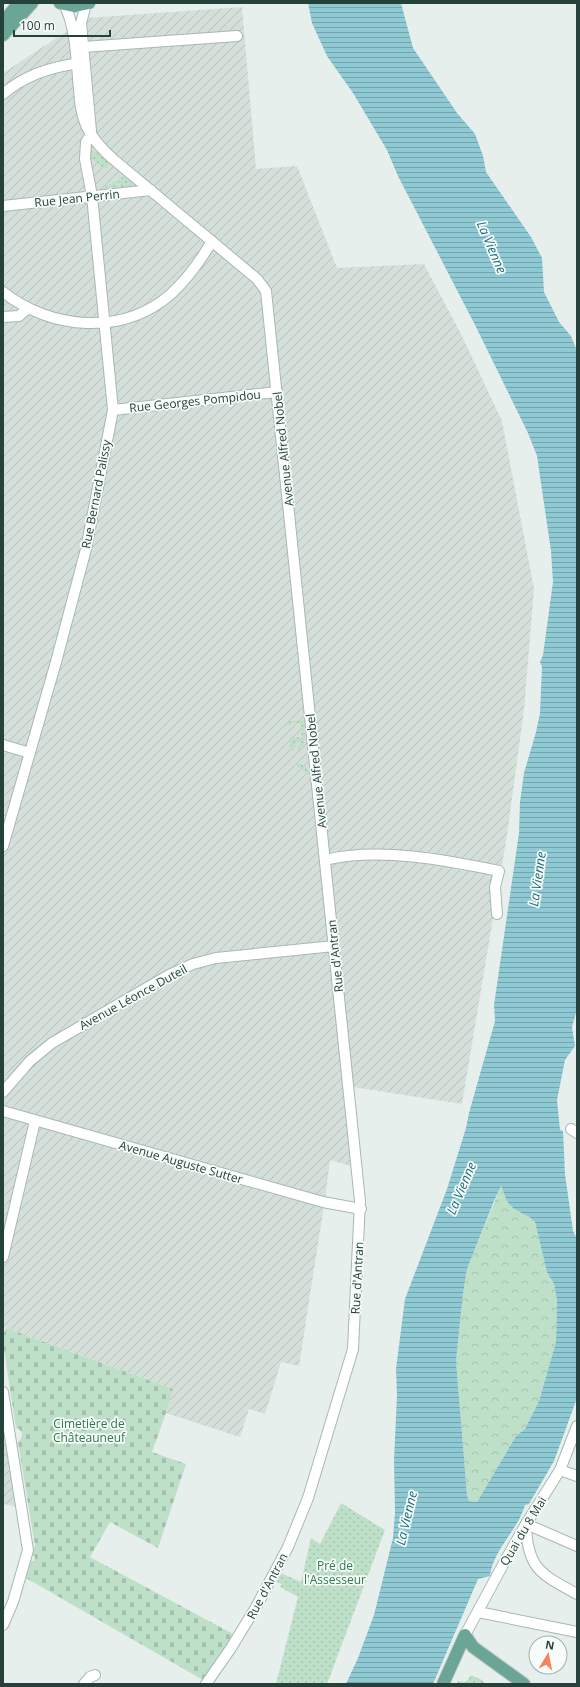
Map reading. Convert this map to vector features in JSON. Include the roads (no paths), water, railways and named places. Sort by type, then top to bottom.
[{"type":"main road","points":[[3,22],[19,3]]},
{"type":"main road","points":[[3,35],[32,3]]},
{"type":"main road","points":[[62,4],[75,6],[87,4]]},
{"type":"main road","points":[[443,1684],[465,1635],[473,1646],[524,1684]]},
{"type":"street","name":"Avenue Alfred Nobel","points":[[62,4],[72,26],[81,63]]},
{"type":"street","name":"Avenue Alfred Nobel","points":[[87,4],[81,23],[84,47],[81,63],[80,108],[86,126],[91,135],[101,148],[257,279],[266,291],[323,841]]},
{"type":"street","points":[[84,47],[237,36]]},
{"type":"street","points":[[3,94],[33,75],[49,69],[81,63]]},
{"type":"street","name":"Rue Bernard Palissy","points":[[3,846],[86,549],[113,410],[92,196],[84,159],[86,142],[91,135]]},
{"type":"street","name":"Rue Jean Perrin","points":[[3,206],[151,190]]},
{"type":"street","points":[[3,292],[28,308],[46,316],[72,323],[104,323],[138,314],[170,294],[194,268],[212,241]]},
{"type":"street","points":[[3,317],[19,316],[28,308]]},
{"type":"street","name":"Rue Georges Pompidou","points":[[113,410],[277,392]]},
{"type":"street","points":[[3,745],[30,752]]},
{"type":"street","name":"Rue d'Antran","points":[[206,1684],[232,1648],[260,1601],[288,1547],[308,1498],[353,1349],[361,1210],[323,841]]},
{"type":"street","points":[[325,860],[347,856],[388,855],[455,862],[499,871],[495,887],[497,914]]},
{"type":"street","name":"Avenue Léonce Duteil","points":[[3,1092],[33,1058],[52,1043],[169,975],[193,964],[216,958],[334,946]]},
{"type":"street","name":"Avenue Auguste Sutter","points":[[3,1111],[323,1202],[361,1210]]},
{"type":"street","points":[[3,1257],[36,1121]]},
{"type":"street","points":[[3,1392],[28,1550],[13,1602],[3,1625]]},
{"type":"street","name":"Quai du 8 Mai","points":[[465,1635],[526,1524],[560,1470],[577,1426]]},
{"type":"street","points":[[560,1470],[577,1476]]},
{"type":"street","points":[[577,1546],[526,1524],[527,1546],[536,1567],[548,1578],[577,1594]]},
{"type":"street","points":[[478,1612],[577,1632]]},
{"type":"street","points":[[84,1684],[90,1677],[95,1675]]},
{"type":"water","name":"La Vienne","points":[[308,3],[401,3],[413,48],[457,113],[475,134],[483,156],[486,172],[531,237],[542,258],[544,292],[559,322],[571,336],[577,351],[577,1009],[572,1027],[575,1046],[565,1060],[557,1100],[560,1130],[563,1131],[565,1174],[573,1231],[577,1239],[577,1398],[554,1461],[529,1504],[525,1505],[517,1523],[496,1557],[490,1576],[478,1579],[433,1684],[346,1684],[358,1658],[374,1615],[393,1538],[395,1513],[394,1461],[397,1395],[396,1369],[405,1299],[447,1189],[466,1128],[495,1021],[494,1005],[519,833],[520,802],[524,773],[540,713],[542,667],[540,662],[543,655],[553,582],[551,551],[537,456],[528,433],[475,325],[398,176],[387,150],[353,93],[327,56],[312,23]],"holes":[[[501,1186],[509,1204],[530,1217],[535,1222],[547,1272],[554,1284],[557,1300],[556,1342],[539,1401],[525,1429],[516,1436],[477,1502],[469,1501],[467,1495],[456,1361],[467,1269]]]},
{"type":"park label","name":"Cimetière de Châteauneuf","points":[[89,1430]]},
{"type":"park label","name":"Pré de l'Assesseur","points":[[335,1572]]}]
